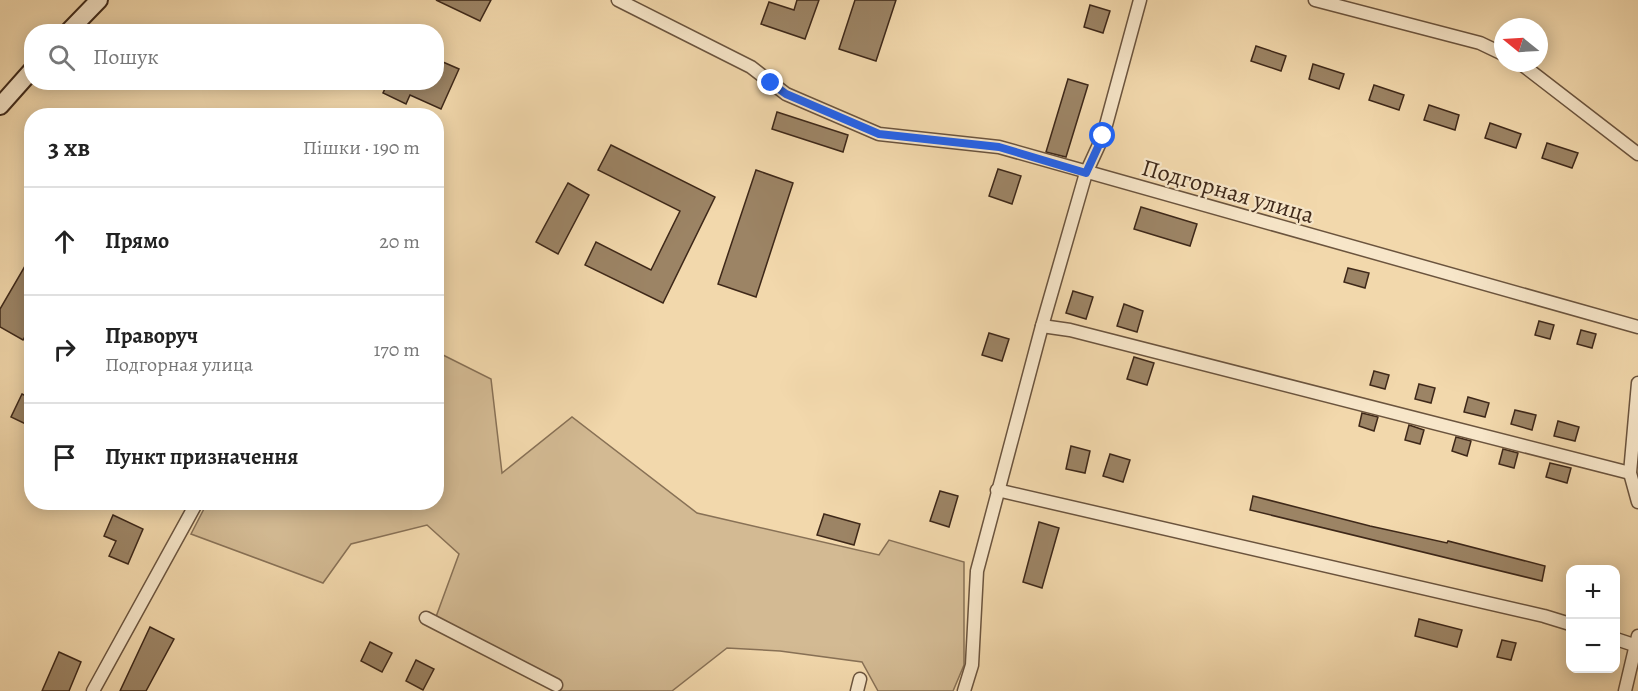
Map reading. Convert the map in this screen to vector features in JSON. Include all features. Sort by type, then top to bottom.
[{"type":"main road","points":[[76,24],[99,0]]},
{"type":"main road","points":[[0,106],[24,79]]},
{"type":"street","name":"Подгорная улица","points":[[618,0],[751,67],[786,94],[879,134],[999,147],[1638,327]]},
{"type":"street","points":[[964,691],[972,665],[977,571],[1042,326],[1086,173],[1103,136],[1140,0]]},
{"type":"street","points":[[1315,0],[1480,43],[1494,50]]},
{"type":"street","points":[[1532,72],[1638,154]]},
{"type":"street","points":[[1042,326],[1070,330],[1630,473]]},
{"type":"street","points":[[1638,383],[1630,473],[1638,502]]},
{"type":"street","points":[[998,490],[1566,623]]},
{"type":"street","points":[[93,691],[193,510]]},
{"type":"street","points":[[426,618],[556,685]]},
{"type":"street","points":[[1620,639],[1638,641],[1625,691]]},
{"type":"shaded area","points":[[444,356],[491,379],[502,473],[572,417],[697,513],[879,555],[889,540],[964,562],[964,665],[953,691],[878,691],[862,662],[780,651],[727,648],[672,691],[555,691],[433,625],[459,554],[427,525],[351,544],[323,583],[191,534],[203,510],[444,510]]},
{"type":"building","points":[[436,0],[491,0],[480,21]]},
{"type":"building","points":[[797,0],[819,0],[805,39],[761,24],[769,2],[794,10]]},
{"type":"building","points":[[855,0],[896,0],[876,61],[839,49]]},
{"type":"building","points":[[1090,5],[1110,11],[1103,33],[1084,27]]},
{"type":"building","points":[[1256,46],[1286,56],[1281,71],[1251,61]]},
{"type":"building","points":[[444,62],[459,69],[441,108],[410,95],[406,104],[383,93],[384,90],[444,90]]},
{"type":"building","points":[[1313,64],[1344,74],[1339,89],[1309,79]]},
{"type":"building","points":[[1068,79],[1088,85],[1066,157],[1046,152]]},
{"type":"building","points":[[1374,85],[1404,95],[1399,110],[1369,100]]},
{"type":"building","points":[[1429,105],[1459,115],[1455,130],[1424,120]]},
{"type":"building","points":[[777,112],[848,135],[843,152],[772,129]]},
{"type":"building","points":[[1490,123],[1521,134],[1516,148],[1485,138]]},
{"type":"building","points":[[1547,143],[1578,153],[1572,168],[1542,158]]},
{"type":"building","points":[[611,145],[715,197],[663,303],[585,265],[596,242],[651,270],[680,211],[598,170]]},
{"type":"building","points":[[998,169],[1021,176],[1012,204],[989,196]]},
{"type":"building","points":[[756,170],[793,183],[756,297],[718,284]]},
{"type":"building","points":[[568,183],[589,195],[558,254],[536,242]]},
{"type":"building","points":[[1141,207],[1197,224],[1190,246],[1134,229]]},
{"type":"building","points":[[24,268],[23,340],[0,327],[0,309]]},
{"type":"building","points":[[1348,268],[1369,273],[1365,288],[1344,282]]},
{"type":"building","points":[[1073,291],[1093,297],[1086,319],[1066,313]]},
{"type":"building","points":[[1124,304],[1143,311],[1137,332],[1117,326]]},
{"type":"building","points":[[1539,321],[1554,325],[1550,339],[1535,335]]},
{"type":"building","points":[[1581,330],[1596,334],[1592,348],[1577,344]]},
{"type":"building","points":[[989,333],[1009,339],[1002,361],[982,355]]},
{"type":"building","points":[[1134,357],[1154,363],[1147,385],[1127,379]]},
{"type":"building","points":[[1374,371],[1389,375],[1385,389],[1370,385]]},
{"type":"building","points":[[1419,384],[1435,388],[1431,403],[1415,399]]},
{"type":"building","points":[[22,394],[24,395],[24,423],[11,417]]},
{"type":"building","points":[[1468,397],[1489,403],[1485,417],[1464,412]]},
{"type":"building","points":[[1515,410],[1536,415],[1532,430],[1511,424]]},
{"type":"building","points":[[1362,413],[1378,417],[1374,431],[1359,426]]},
{"type":"building","points":[[1558,421],[1579,427],[1575,441],[1554,436]]},
{"type":"building","points":[[1409,425],[1424,430],[1420,444],[1405,440]]},
{"type":"building","points":[[1456,437],[1471,441],[1467,456],[1452,451]]},
{"type":"building","points":[[1071,446],[1090,451],[1085,473],[1066,469]]},
{"type":"building","points":[[1503,449],[1518,453],[1514,468],[1499,464]]},
{"type":"building","points":[[1110,454],[1130,460],[1123,482],[1103,476]]},
{"type":"building","points":[[1550,463],[1571,468],[1567,483],[1546,477]]},
{"type":"building","points":[[940,491],[958,496],[949,527],[930,521]]},
{"type":"building","points":[[1253,496],[1370,526],[1447,543],[1448,541],[1545,566],[1542,581],[1250,510]]},
{"type":"building","points":[[824,514],[860,524],[854,545],[817,535]]},
{"type":"building","points":[[113,515],[143,529],[128,564],[109,556],[116,541],[104,536]]},
{"type":"building","points":[[1039,522],[1059,528],[1042,588],[1023,582]]},
{"type":"building","points":[[1419,619],[1462,630],[1457,647],[1415,636]]},
{"type":"building","points":[[150,627],[174,639],[146,691],[120,691]]},
{"type":"building","points":[[1502,640],[1516,643],[1511,660],[1497,657]]},
{"type":"building","points":[[370,642],[392,653],[382,672],[361,661]]},
{"type":"building","points":[[59,652],[81,662],[69,691],[42,691]]},
{"type":"building","points":[[416,660],[434,669],[423,690],[406,681]]},
{"type":"route","points":[[771,83],[786,94],[879,134],[999,147],[1086,173],[1103,136]]}]
